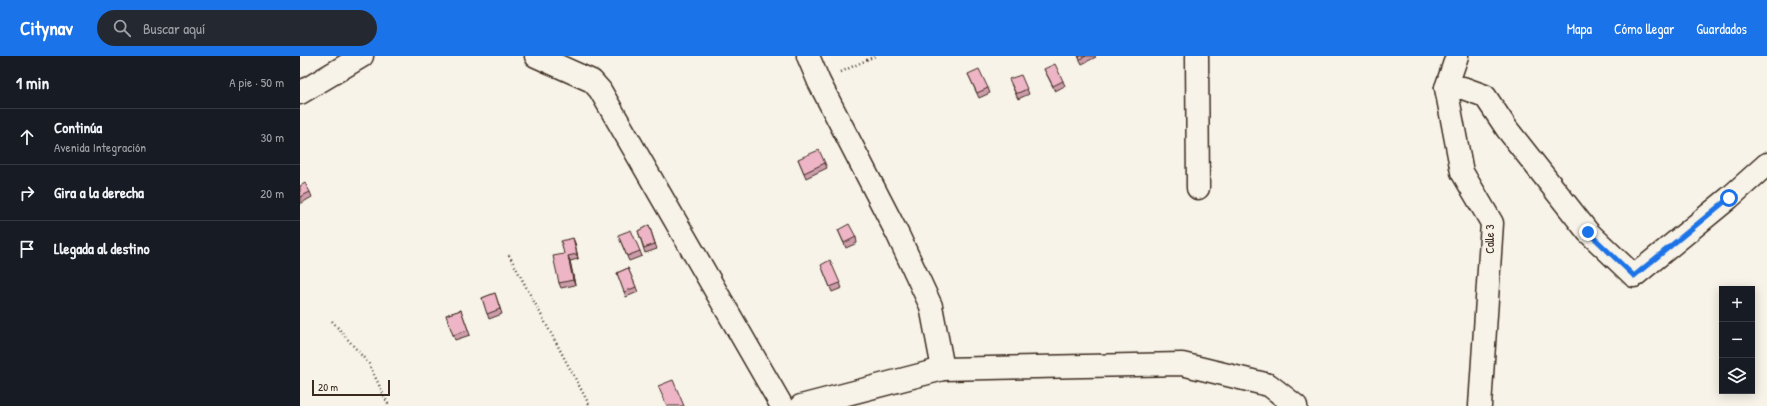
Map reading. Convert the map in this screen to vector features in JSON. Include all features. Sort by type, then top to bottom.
[{"type":"street","points":[[300,93],[362,56]]},
{"type":"street","points":[[536,56],[592,81],[600,90],[782,406]]},
{"type":"street","points":[[808,56],[819,82],[898,235],[931,306],[943,369]]},
{"type":"street","points":[[1197,56],[1198,188]]},
{"type":"street","name":"Calle 3","points":[[1456,57],[1446,88],[1462,172],[1492,223],[1480,406]]},
{"type":"street","points":[[1446,88],[1463,88],[1485,96],[1507,129],[1588,232],[1634,276],[1729,198],[1767,164]]},
{"type":"street","points":[[801,406],[943,369],[1182,364],[1270,385],[1296,406]]},
{"type":"path","points":[[819,82],[875,56]]},
{"type":"path","points":[[510,256],[590,406]]},
{"type":"path","points":[[332,321],[369,364],[389,406]]},
{"type":"building","points":[[1079,56],[1086,56],[1080,59]]},
{"type":"building","points":[[1055,64],[1063,81],[1053,86],[1044,69]]},
{"type":"building","points":[[979,69],[988,88],[977,93],[968,74]]},
{"type":"building","points":[[1021,75],[1027,89],[1016,94],[1009,79]]},
{"type":"building","points":[[819,150],[825,163],[804,173],[798,159]]},
{"type":"building","points":[[305,183],[310,192],[300,197],[300,186]]},
{"type":"building","points":[[849,224],[856,237],[844,243],[838,230]]},
{"type":"building","points":[[649,225],[655,244],[644,248],[638,231]]},
{"type":"building","points":[[631,230],[640,251],[627,256],[618,235]]},
{"type":"building","points":[[573,238],[577,254],[568,256],[573,280],[559,283],[553,256],[564,254],[561,241]]},
{"type":"building","points":[[830,260],[840,283],[830,287],[821,265]]},
{"type":"building","points":[[628,268],[636,287],[624,292],[617,273]]},
{"type":"building","points":[[495,293],[500,309],[487,314],[482,298]]},
{"type":"building","points":[[461,310],[468,330],[453,335],[446,315]]},
{"type":"building","points":[[673,380],[684,406],[667,406],[658,386]]},
{"type":"route","points":[[1588,232],[1634,276],[1729,198]]}]
